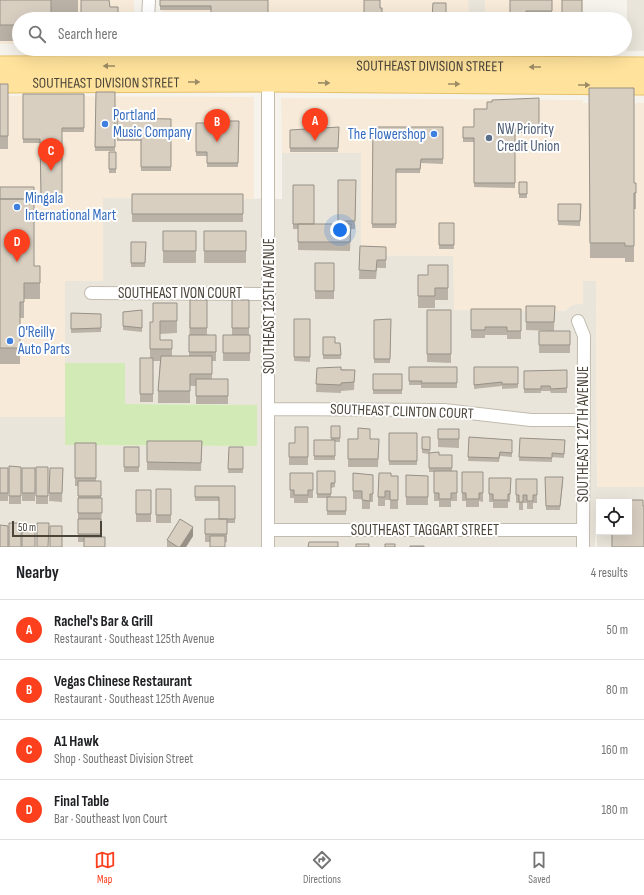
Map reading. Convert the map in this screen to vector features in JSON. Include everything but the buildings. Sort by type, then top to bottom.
[{"type":"main road","name":"SOUTHEAST DIVISION STREET","points":[[0,66],[148,57],[268,73],[644,85]]},
{"type":"main road","points":[[127,82],[138,78],[148,57]]},
{"type":"main road","name":"SOUTHEAST DIVISION STREET","points":[[0,83],[127,82],[268,73],[644,68]]},
{"type":"street","points":[[148,0],[148,12]]},
{"type":"street","name":"SOUTHEAST 125TH AVENUE","points":[[268,73],[268,547]]},
{"type":"street","name":"SOUTHEAST IVON COURT","points":[[91,293],[269,294]]},
{"type":"street","name":"SOUTHEAST 127TH AVENUE","points":[[578,321],[584,336],[582,547]]},
{"type":"street","name":"SOUTHEAST CLINTON COURT","points":[[269,409],[444,410],[531,420],[584,420]]},
{"type":"street","name":"SOUTHEAST TAGGART STREET","points":[[268,530],[582,530]]},
{"type":"shaded area","points":[[0,0],[134,0],[134,12],[12,12],[12,44],[0,44]]},
{"type":"shaded area","points":[[162,0],[468,0],[469,12],[162,12]]},
{"type":"shaded area","points":[[468,0],[485,0],[485,12],[469,12]]},
{"type":"shaded area","points":[[485,0],[583,0],[583,12],[485,12]]},
{"type":"shaded area","points":[[627,0],[644,0],[644,51],[632,51],[632,12],[627,12]]},
{"type":"shaded area","points":[[0,96],[254,97],[254,199],[103,198],[103,281],[65,281],[65,417],[0,417]]},
{"type":"shaded area","points":[[281,98],[583,100],[583,103],[644,103],[644,487],[597,487],[596,281],[583,281],[583,304],[572,305],[565,311],[454,310],[453,256],[361,255],[361,153],[282,153]]},
{"type":"shaded area","points":[[282,153],[361,153],[362,255],[454,256],[565,311],[572,305],[583,303],[583,281],[596,281],[597,487],[644,487],[644,547],[597,547],[597,535],[632,535],[632,499],[596,499],[595,547],[0,547],[0,417],[65,417],[66,445],[257,446],[257,405],[125,404],[125,363],[65,363],[65,281],[103,281],[103,198],[282,199]]},
{"type":"green space","points":[[65,363],[125,363],[125,404],[257,405],[257,446],[65,445]]},
{"type":"place","name":"Portland Music Company","points":[[105,124]]},
{"type":"place","name":"The Flowershop","points":[[434,134]]},
{"type":"place","name":"NW Priority Credit Union","points":[[489,138]]},
{"type":"place","name":"Rachel's Bar & Grill","points":[[315,141]]},
{"type":"place","name":"Vegas Chinese Restaurant","points":[[217,142]]},
{"type":"place","name":"A1 Hawk","points":[[51,171]]},
{"type":"place","name":"Mingala International Mart","points":[[17,207]]},
{"type":"place","name":"Final Table","points":[[17,262]]},
{"type":"place","name":"O'Reilly Auto Parts","points":[[10,341]]}]
